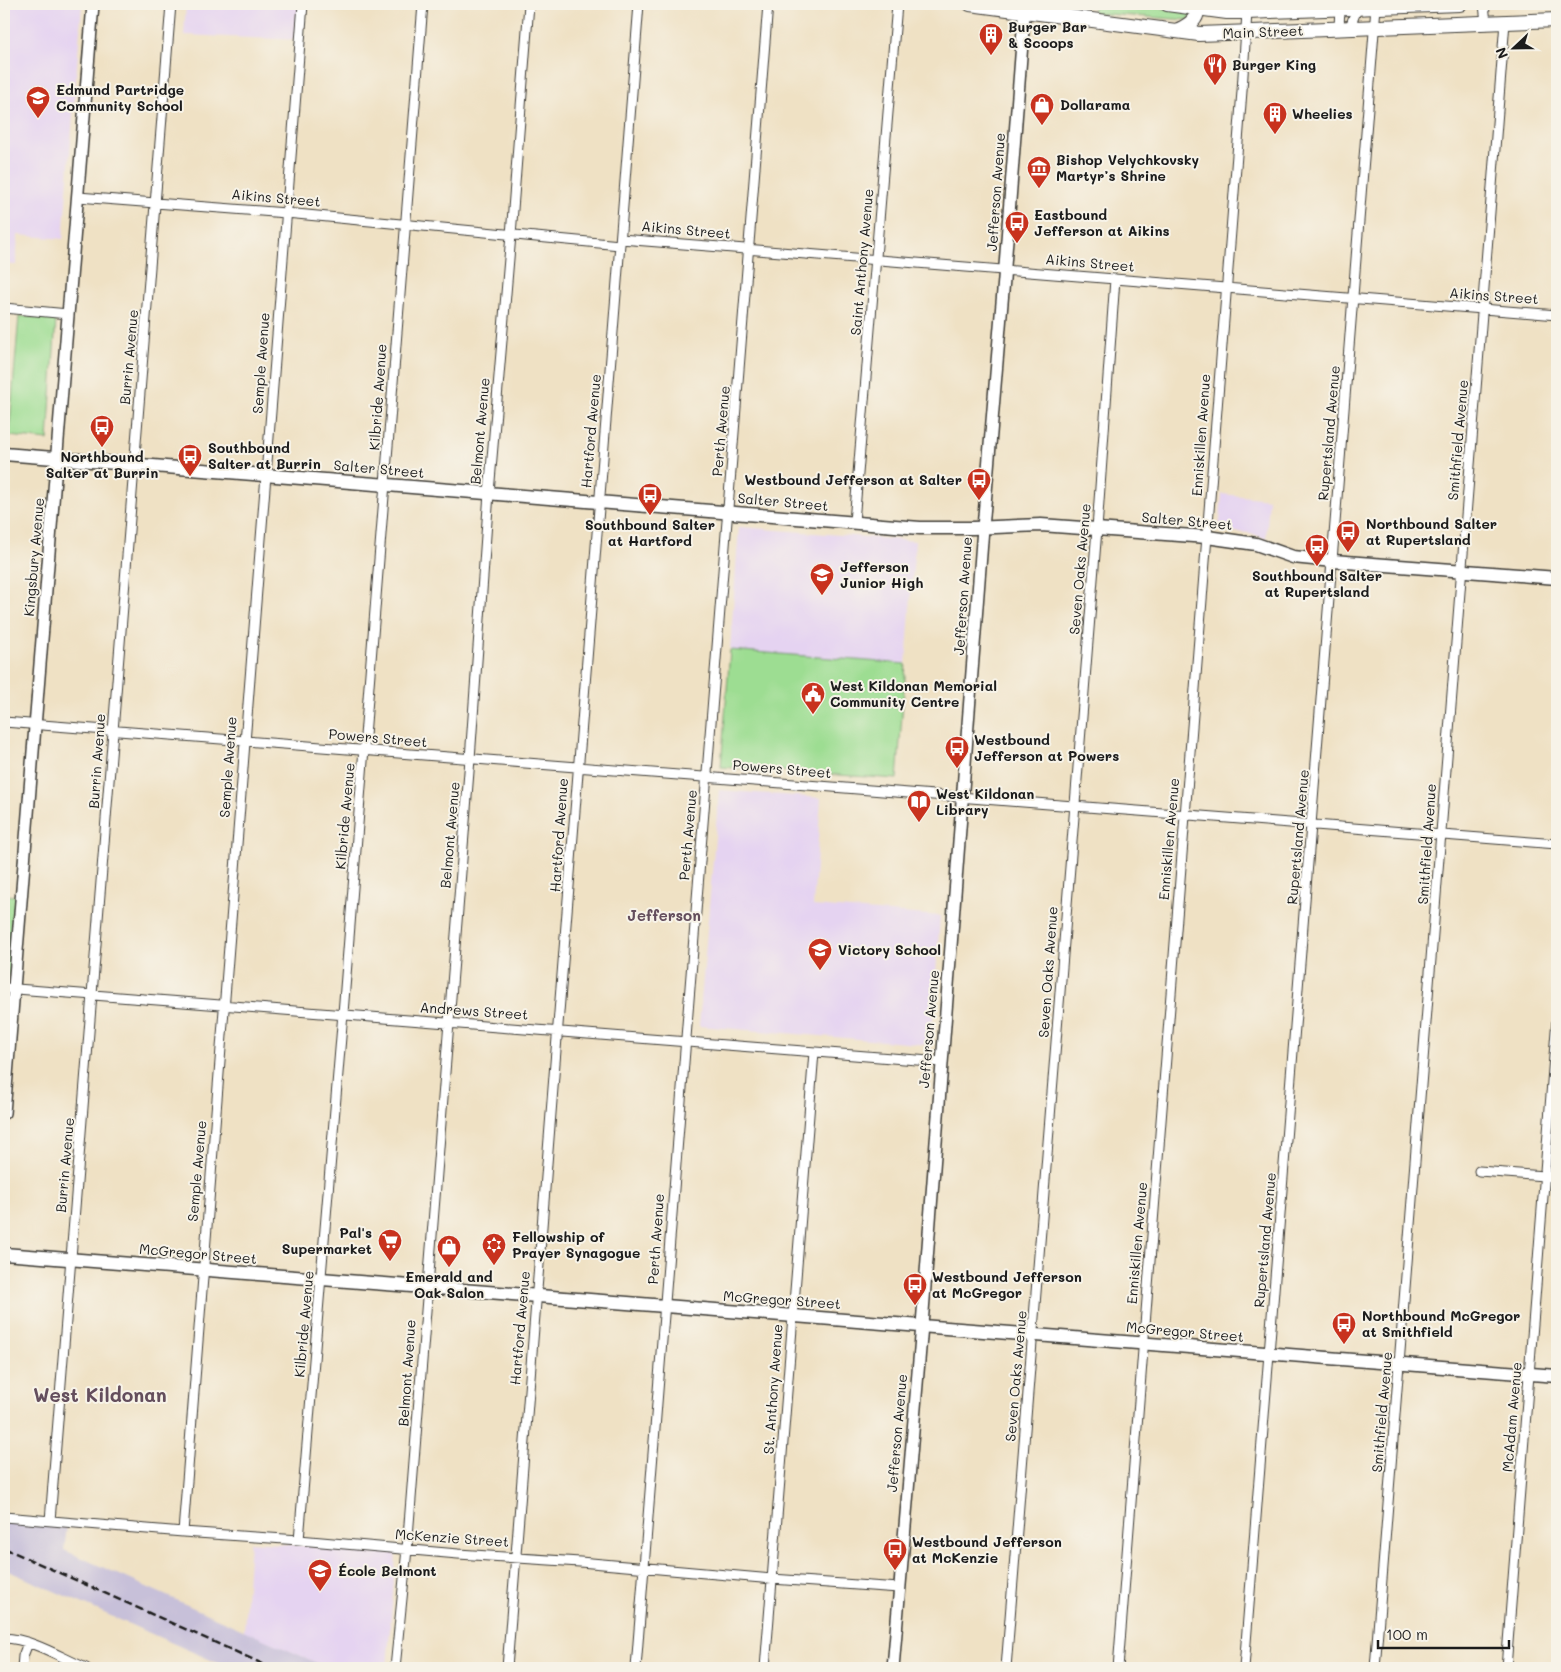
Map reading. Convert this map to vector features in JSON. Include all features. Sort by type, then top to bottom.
[{"type":"main road","name":"Main Street","points":[[976,4],[1025,8],[1199,34],[1557,20]]},
{"type":"main road","name":"Main Street","points":[[1168,4],[1196,8],[1227,8],[1246,12],[1340,6],[1376,7],[1460,4]]},
{"type":"main road","points":[[1176,31],[1184,28],[1194,19],[1197,11],[1196,8]]},
{"type":"main road","name":"Salter Street","points":[[4,454],[920,528],[983,528],[1041,525],[1207,537],[1244,541],[1292,557],[1557,578]]},
{"type":"main road","name":"McGregor Street","points":[[4,1254],[1557,1376]]},
{"type":"street","name":"Kingsbury Avenue","points":[[4,1113],[9,989],[35,724],[93,4]]},
{"type":"street","name":"Burrin Avenue","points":[[50,1521],[172,4]]},
{"type":"street","name":"Semple Avenue","points":[[183,1532],[303,4]]},
{"type":"street","name":"Kilbride Avenue","points":[[299,1540],[343,1014],[404,224],[423,4]]},
{"type":"street","name":"Belmont Avenue","points":[[395,1668],[407,1549],[529,4]]},
{"type":"street","name":"Hartford Avenue","points":[[507,1668],[639,4]]},
{"type":"street","name":"Perth Avenue","points":[[636,1668],[768,4]]},
{"type":"street","name":"Saint Anthony Avenue","points":[[854,522],[897,4]]},
{"type":"street","points":[[1484,4],[1486,23]]},
{"type":"street","points":[[1340,6],[1344,29]]},
{"type":"street","points":[[1344,29],[1359,6]]},
{"type":"street","name":"Rupertsland Avenue","points":[[1244,1668],[1376,7]]},
{"type":"street","name":"Jefferson Avenue","points":[[893,1668],[922,1325],[1025,8]]},
{"type":"street","name":"Enniskillen Avenue","points":[[1118,1668],[1207,537],[1246,12]]},
{"type":"street","name":"Smithfield Avenue","points":[[1375,1668],[1505,22]]},
{"type":"street","name":"Aikins Street","points":[[78,196],[286,212],[512,235],[749,249],[1557,315]]},
{"type":"street","name":"Seven Oaks Avenue","points":[[1006,1668],[1098,529],[1116,279]]},
{"type":"street","points":[[4,308],[68,314]]},
{"type":"street","name":"Powers Street","points":[[4,722],[1557,844]]},
{"type":"street","name":"Andrews Street","points":[[9,989],[942,1062]]},
{"type":"street","name":"McAdam Avenue","points":[[1506,1668],[1557,1018]]},
{"type":"street","name":"St. Anthony Avenue","points":[[766,1668],[814,1052]]},
{"type":"street","points":[[1479,1171],[1557,1177]]},
{"type":"street","name":"McKenzie Street","points":[[4,1517],[515,1557],[772,1580],[899,1588]]},
{"type":"street","points":[[4,1638],[14,1638],[28,1643],[86,1668]]},
{"type":"street","points":[[22,1668],[23,1656],[28,1643]]},
{"type":"shaded area","name":"Edmund Partridge Community School","points":[[4,4],[82,4],[63,239],[18,235],[16,265],[4,264]]},
{"type":"shaded area","points":[[186,4],[303,4],[301,40],[184,35]]},
{"type":"shaded area","points":[[1222,494],[1269,499],[1266,539],[1251,533],[1219,531]]},
{"type":"shaded area","name":"Jefferson Junior High","points":[[739,527],[915,541],[906,664],[730,650]]},
{"type":"shaded area","name":"Victory School","points":[[719,790],[821,798],[813,906],[940,916],[931,1045],[699,1026]]},
{"type":"shaded area","points":[[4,1522],[67,1527],[64,1550],[328,1668],[229,1668],[4,1569]]},
{"type":"shaded area","name":"École Belmont","points":[[250,1542],[396,1552],[387,1668],[328,1668],[244,1631]]},
{"type":"green space","points":[[1037,4],[1084,4],[1074,9]]},
{"type":"green space","points":[[1094,4],[1138,5],[1193,13],[1188,20],[1093,13]]},
{"type":"green space","points":[[19,316],[56,319],[48,440],[9,436]]},
{"type":"green space","name":"West Kildonan Memorial Community Centre","points":[[730,650],[906,664],[897,779],[721,767]]},
{"type":"green space","points":[[4,895],[17,896],[10,975],[4,975]]},
{"type":"railway","points":[[4,1548],[272,1668]]},
{"type":"place","name":"Burger Bar & Scoops","points":[[991,56]]},
{"type":"place","name":"Burger King","points":[[1215,86]]},
{"type":"place","name":"Edmund Partridge Community School","points":[[38,119]]},
{"type":"place","name":"Dollarama","points":[[1042,126]]},
{"type":"place","name":"Wheelies","points":[[1275,135]]},
{"type":"place","name":"Bishop Velychkovsky Martyr’s Shrine","points":[[1039,189]]},
{"type":"place","name":"Eastbound Jefferson at Aikins","points":[[1017,244]]},
{"type":"place","name":"Northbound Salter at Burrin","points":[[102,448]]},
{"type":"place","name":"Southbound Salter at Burrin","points":[[190,477]]},
{"type":"place","name":"Westbound Jefferson at Salter","points":[[979,501]]},
{"type":"place","name":"Southbound Salter at Hartford","points":[[650,516]]},
{"type":"place","name":"Northbound Salter at Rupertsland","points":[[1348,553]]},
{"type":"place","name":"Southbound Salter at Rupertsland","points":[[1317,567]]},
{"type":"place","name":"Jefferson Junior High","points":[[822,596]]},
{"type":"place","name":"West Kildonan Memorial Community Centre","points":[[813,715]]},
{"type":"place","name":"Westbound Jefferson at Powers","points":[[957,769]]},
{"type":"place","name":"West Kildonan Library","points":[[919,823]]},
{"type":"place","name":"Victory School","points":[[820,971]]},
{"type":"place","name":"Pal's Supermarket","points":[[390,1262]]},
{"type":"place","name":"Fellowship of Prayer Synagogue","points":[[494,1266]]},
{"type":"place","name":"Emerald and Oak Salon","points":[[449,1268]]},
{"type":"place","name":"Westbound Jefferson at McGregor","points":[[915,1306]]},
{"type":"place","name":"Northbound McGregor at Smithfield","points":[[1344,1345]]},
{"type":"place","name":"Westbound Jefferson at McKenzie","points":[[895,1571]]},
{"type":"place","name":"École Belmont","points":[[320,1592]]},
{"type":"district","name":"Jefferson","points":[[664,916]]},
{"type":"district","name":"West Kildonan","points":[[100,1395]]}]
